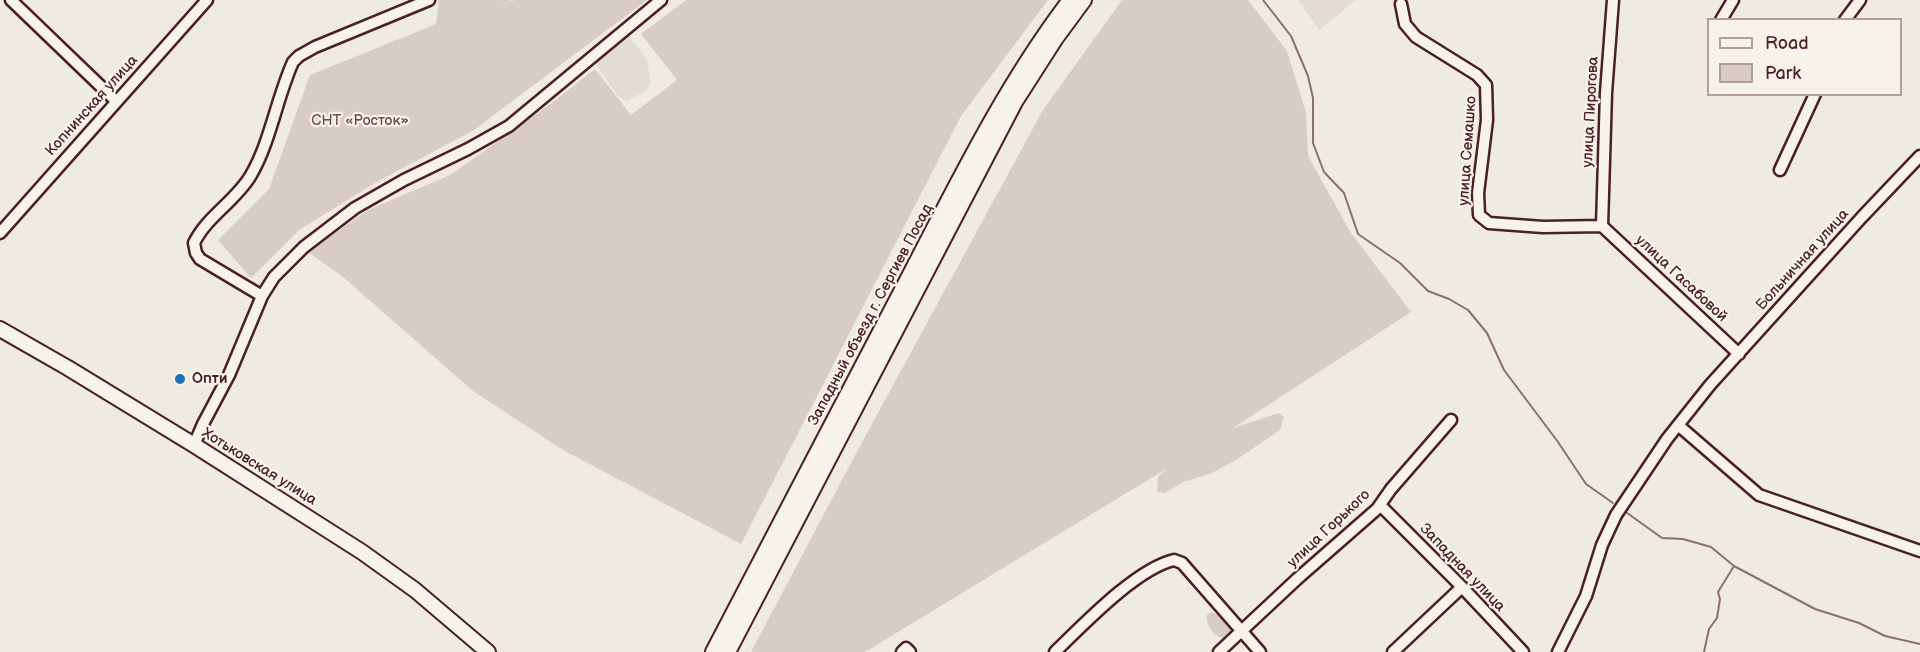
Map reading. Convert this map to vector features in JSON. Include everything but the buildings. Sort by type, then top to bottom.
[{"type":"main road","name":"Западный объезд г. Сергиев Посад","points":[[713,652],[1006,94],[1048,29],[1070,0]]},
{"type":"main road","name":"Западный объезд г. Сергиев Посад","points":[[728,652],[1015,102],[1056,38],[1084,0]]},
{"type":"main road","name":"Хотьковская улица","points":[[0,329],[68,368],[362,552],[415,590],[488,652]]},
{"type":"street","points":[[10,0],[116,101]]},
{"type":"street","name":"Копнинская улица","points":[[0,233],[207,0]]},
{"type":"street","points":[[262,296],[200,259],[194,243],[203,229],[251,174],[292,62],[315,47],[429,0]]},
{"type":"street","points":[[194,446],[229,375],[262,296],[274,277],[304,247],[355,208],[509,126],[661,0]]},
{"type":"street","name":"улица Пирогова","points":[[1602,226],[1605,93],[1613,0]]},
{"type":"street","points":[[1721,18],[1733,0]]},
{"type":"street","points":[[1846,18],[1860,0]]},
{"type":"street","name":"улица Семашко","points":[[1401,4],[1405,24],[1416,37],[1477,75],[1486,85],[1487,120],[1478,193],[1479,215],[1489,223],[1543,227],[1602,226]]},
{"type":"street","points":[[1780,170],[1814,96]]},
{"type":"street","name":"Больничная улица","points":[[1558,652],[1586,596],[1602,545],[1616,515],[1678,425],[1710,385],[1920,156]]},
{"type":"street","name":"улица Гасабовой","points":[[1602,226],[1739,354]]},
{"type":"street","name":"улица Горького","points":[[1219,652],[1380,506],[1390,489],[1452,420]]},
{"type":"street","points":[[1678,425],[1759,495],[1920,551]]},
{"type":"street","name":"Западная улица","points":[[1380,506],[1462,587],[1523,652]]},
{"type":"street","points":[[1055,652],[1090,618],[1144,573],[1174,560],[1182,564],[1260,652]]},
{"type":"street","points":[[1393,652],[1462,587]]},
{"type":"shaded area","points":[[1298,0],[1356,0],[1319,30]]},
{"type":"shaded area","points":[[628,34],[647,60],[651,83],[646,91],[627,101],[618,96],[594,62]]},
{"type":"green space","name":"СНТ «Росток»","points":[[439,0],[512,0],[497,5],[515,0],[647,0],[474,130],[375,183],[299,230],[251,278],[218,240],[269,189],[310,75],[436,24]]},
{"type":"green space","points":[[686,0],[1048,0],[961,116],[741,544],[563,450],[473,391],[343,277],[308,252],[368,210],[450,175],[549,105],[595,69],[631,115],[677,80],[641,34]]},
{"type":"green space","points":[[1122,0],[1248,0],[1287,51],[1306,113],[1308,156],[1351,233],[1411,312],[1233,428],[1279,413],[1284,417],[1280,430],[1239,458],[1212,473],[1183,482],[1165,493],[1157,492],[1158,477],[1166,469],[865,652],[751,652],[861,444],[1043,110]]},
{"type":"green space","points":[[1212,612],[1222,617],[1233,630],[1225,639],[1217,636],[1209,626],[1207,614]]},
{"type":"waterway","points":[[1263,0],[1291,36],[1308,76],[1313,98],[1313,143],[1324,172],[1344,193],[1358,234],[1400,263],[1428,291],[1468,310],[1487,333],[1504,370],[1586,484],[1613,503]]},
{"type":"waterway","points":[[1623,510],[1662,538],[1683,539],[1711,547],[1734,566],[1815,609],[1859,623],[1885,636],[1920,644]]},
{"type":"waterway","points":[[1704,652],[1709,629],[1717,618],[1720,599],[1718,592],[1734,566]]},
{"type":"place","name":"Опти","points":[[180,379]]}]
